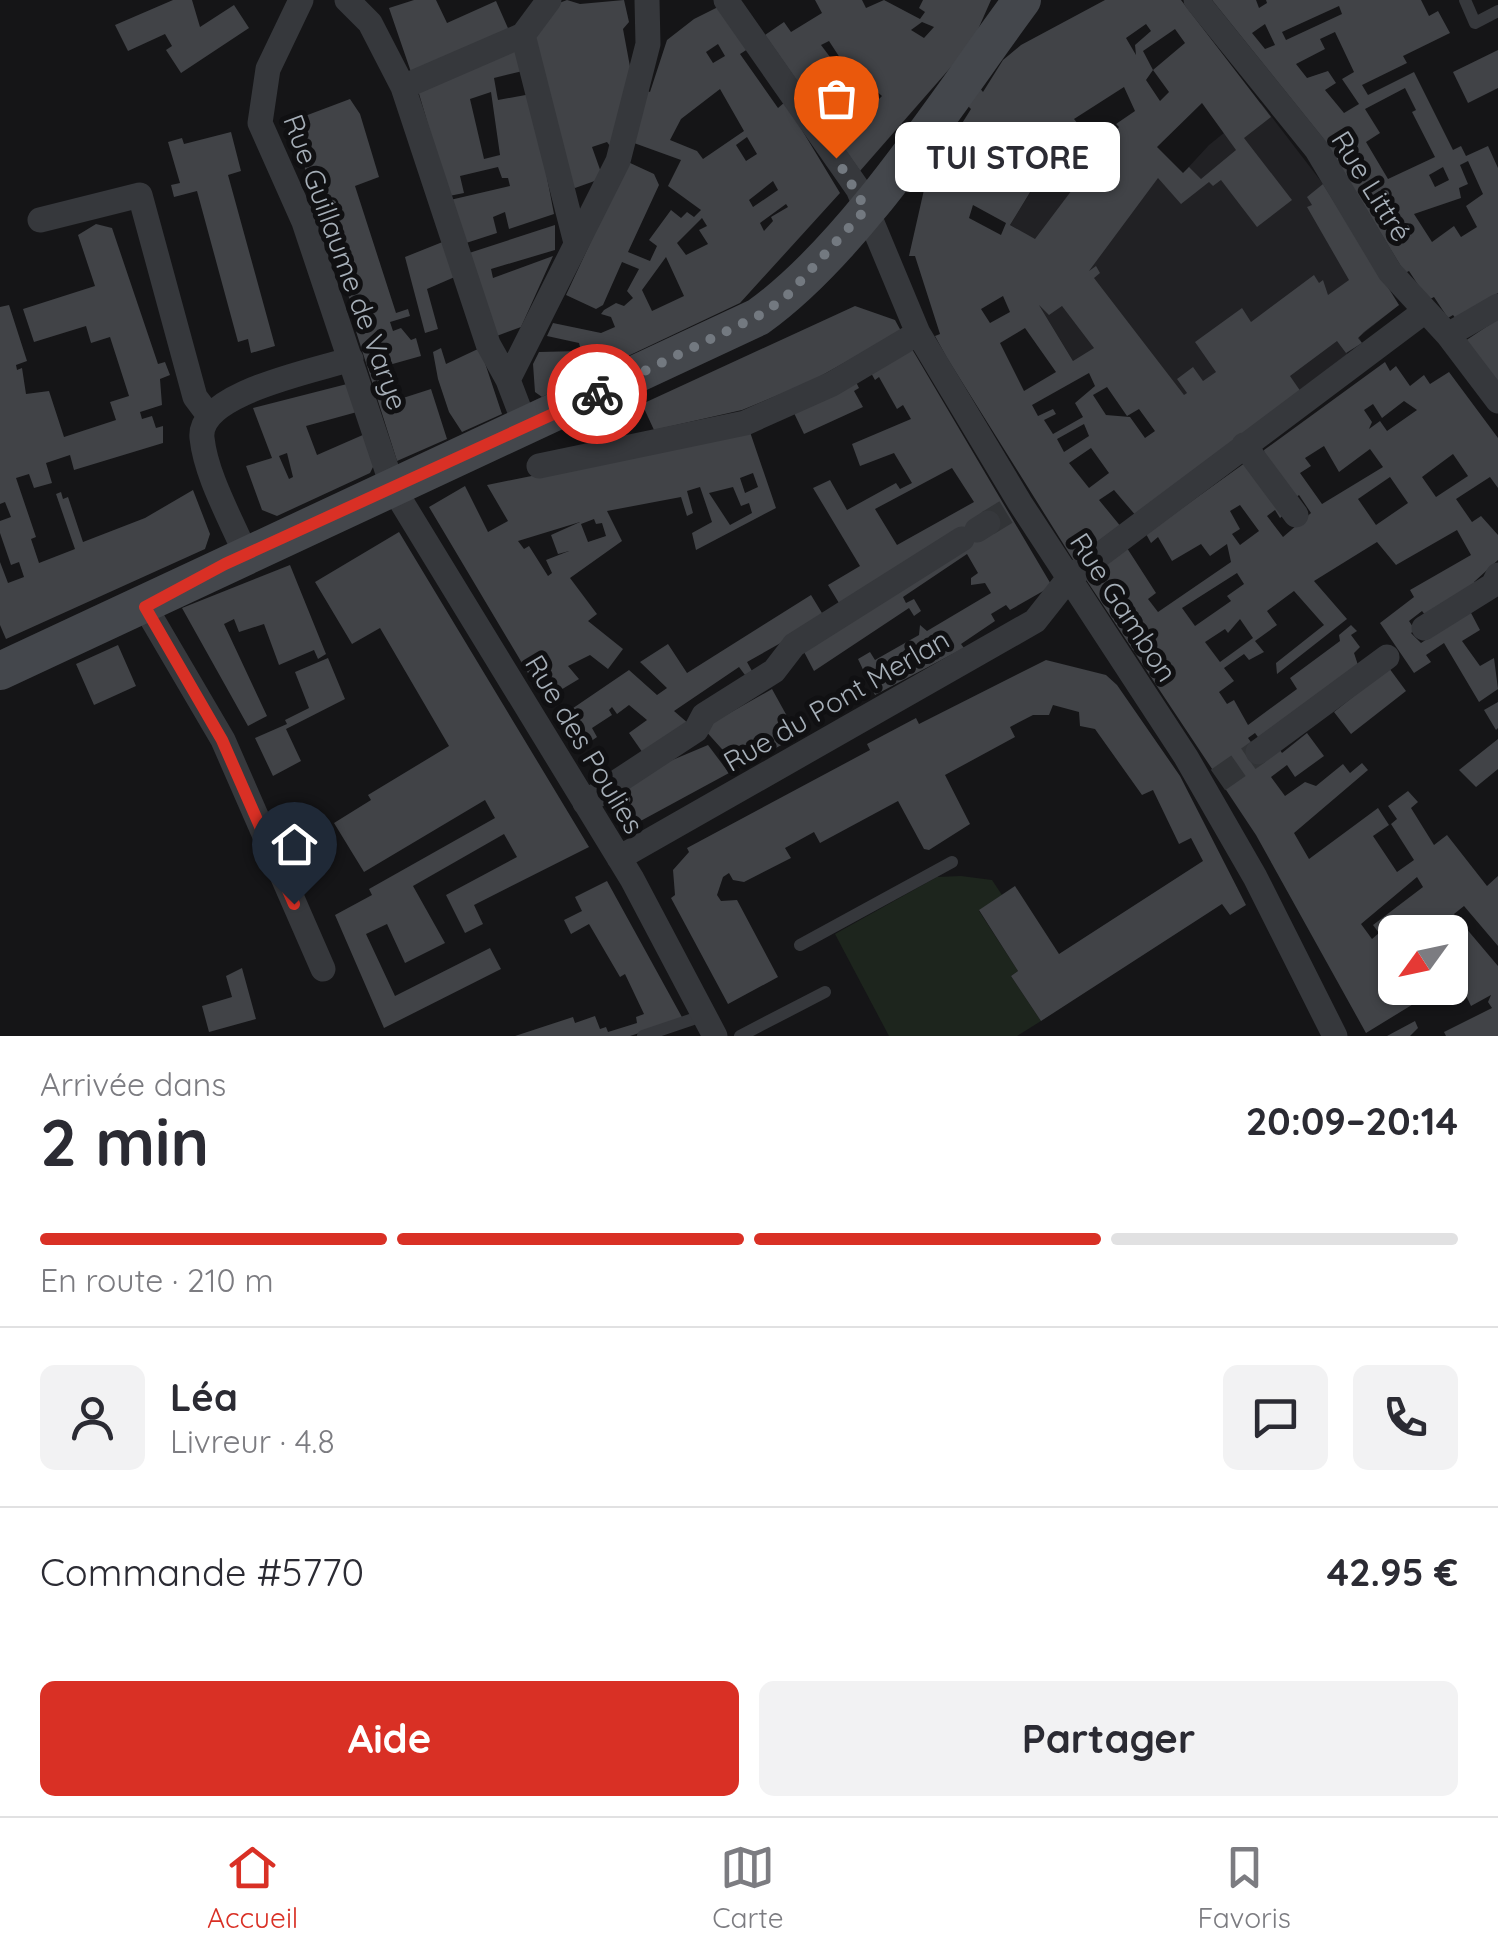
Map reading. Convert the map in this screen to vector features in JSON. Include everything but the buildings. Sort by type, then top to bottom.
[{"type":"street","name":"Rue Guillaume de Varye","points":[[301,0],[268,69],[260,122],[304,222],[394,488]]},
{"type":"street","points":[[347,0],[370,23],[403,87],[488,344],[508,380],[526,427]]},
{"type":"street","points":[[403,87],[524,35],[550,0]]},
{"type":"street","points":[[508,380],[618,161],[648,44],[646,0]]},
{"type":"street","name":"Rue Gambon","points":[[726,0],[858,189],[990,522],[1069,578],[1211,785],[1334,1036]]},
{"type":"street","points":[[0,671],[145,607],[246,555],[758,316],[785,298],[866,209],[1022,0]]},
{"type":"street","name":"Rue Littré","points":[[1196,0],[1317,150],[1390,272],[1448,335],[1498,401]]},
{"type":"street","points":[[524,35],[576,239]]},
{"type":"street","points":[[40,220],[140,195],[195,396],[207,413]]},
{"type":"street","points":[[1448,335],[1498,306]]},
{"type":"street","name":"Rue du Pont Merlan","points":[[619,858],[1035,621],[1069,578],[1425,311]]},
{"type":"street","points":[[539,466],[745,423],[832,384],[918,333]]},
{"type":"street","points":[[246,555],[205,452],[200,433],[207,413],[225,400],[351,359]]},
{"type":"street","points":[[1244,445],[1296,515]]},
{"type":"street","name":"Rue des Poulies","points":[[394,488],[619,858],[710,1026]]},
{"type":"street","points":[[586,803],[696,730],[704,716],[774,671],[794,645],[990,522]]},
{"type":"street","points":[[1424,628],[1493,585],[1498,575]]},
{"type":"street","points":[[145,607],[222,740],[324,969]]},
{"type":"street","points":[[1258,752],[1387,656]]},
{"type":"lane","points":[[1465,0],[1474,23],[1498,12]]},
{"type":"lane","points":[[800,946],[952,862]]},
{"type":"lane","points":[[740,1036],[824,992]]},
{"type":"lane","points":[[643,1036],[710,1026]]},
{"type":"shaded area","points":[[1261,103],[1330,193],[1399,305],[1359,337],[1362,343],[1347,353],[1350,359],[1188,478],[1119,380],[1073,361],[1039,305],[1024,233],[1010,225],[1043,172],[1031,165],[1041,149],[1075,173],[1080,166],[1086,171],[1119,127],[1172,185],[1209,145]]},
{"type":"shaded area","points":[[937,877],[992,880],[1002,895],[979,911],[1018,971],[1011,976],[1041,1021],[1017,1036],[889,1036],[835,934]]},
{"type":"tunnel","points":[[988,523],[1006,512]]},
{"type":"tunnel","points":[[1218,780],[1258,752]]},
{"type":"way so far","points":[[597,394],[758,316],[785,298],[866,209],[858,189],[836,158]]},
{"type":"place","name":"TUI STORE","points":[[836,158]]},
{"type":"route","points":[[294,904],[222,740],[145,607],[225,564],[597,394]]}]
